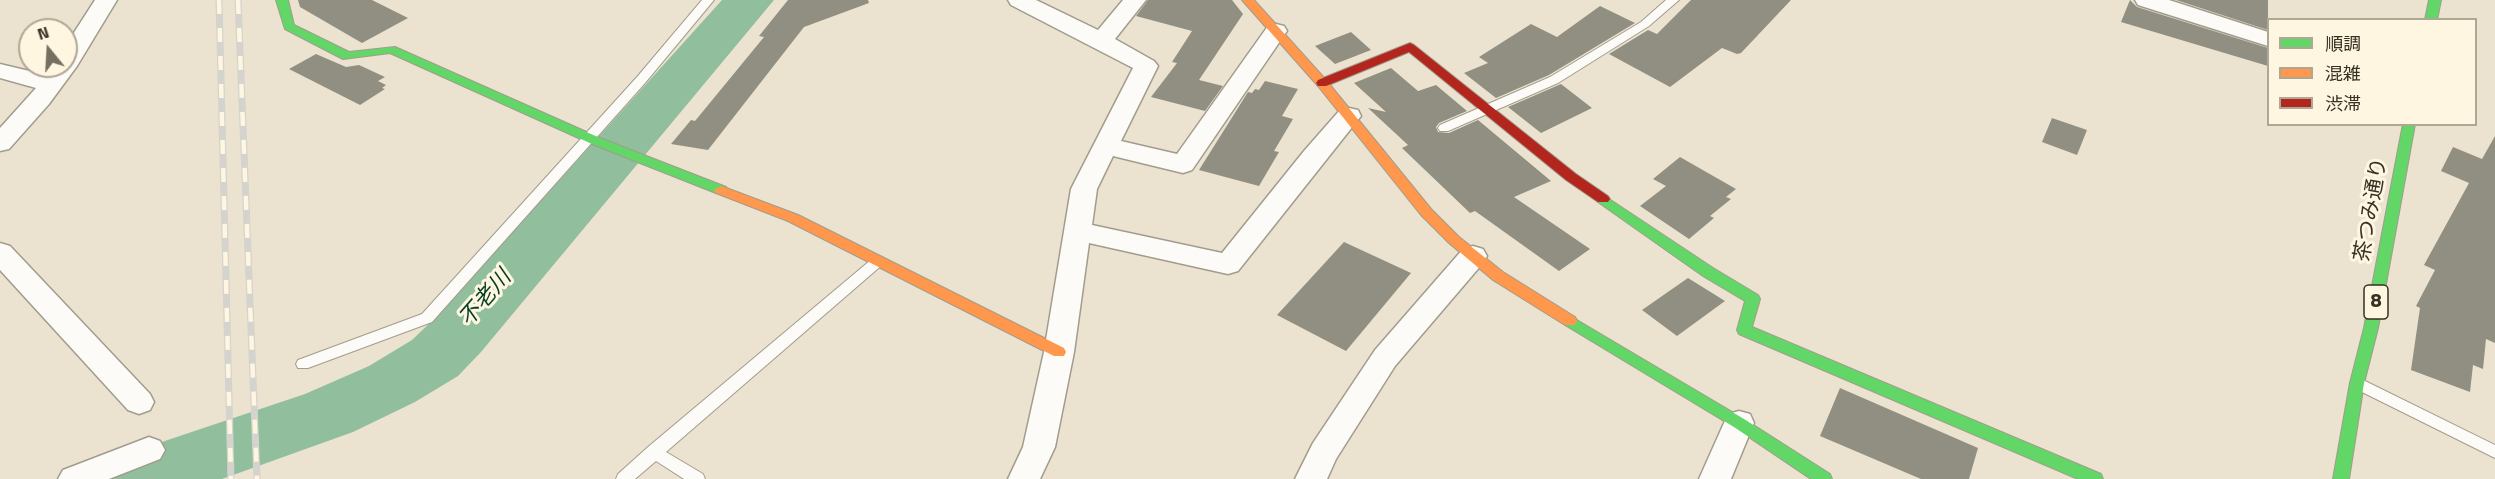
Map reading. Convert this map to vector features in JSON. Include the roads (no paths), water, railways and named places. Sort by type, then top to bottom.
[{"type":"street","points":[[78,45],[106,0]]},
{"type":"street","points":[[282,0],[289,27],[347,56],[391,49],[589,138],[793,218],[1059,352]]},
{"type":"street","points":[[1019,0],[1146,66],[1084,189],[1059,352],[1039,447],[1024,479]]},
{"type":"street","points":[[1101,41],[1135,0]]},
{"type":"street","points":[[1248,0],[1322,83],[1426,212],[1473,256],[1498,276],[1543,305],[1739,423],[1824,479]]},
{"type":"street","points":[[2146,0],[2267,39]]},
{"type":"street","points":[[2431,18],[2435,0]]},
{"type":"street","points":[[1106,146],[1183,164],[1276,31]]},
{"type":"street","points":[[1322,83],[1410,47],[1485,110],[1571,177],[1708,272],[1753,299],[1744,330],[2095,479]]},
{"type":"street","points":[[0,71],[18,71]]},
{"type":"street","points":[[0,143],[56,78]]},
{"type":"street","points":[[1077,231],[1228,264],[1313,156],[1349,116]]},
{"type":"street","name":"茶つみ通り","points":[[2341,479],[2357,383],[2371,328],[2409,126]]},
{"type":"street","points":[[0,253],[139,402]]},
{"type":"street","points":[[1311,479],[1324,452],[1385,358],[1473,256]]},
{"type":"street","points":[[1715,479],[1739,423]]},
{"type":"street","points":[[74,479],[149,450]]},
{"type":"lane","points":[[303,364],[426,318],[589,138],[708,0]]},
{"type":"lane","points":[[1444,128],[1554,80],[1646,24],[1673,0]]},
{"type":"lane","points":[[624,479],[877,262]]},
{"type":"lane","points":[[2357,383],[2495,452]]},
{"type":"lane","points":[[654,452],[697,479]]},
{"type":"waterway","name":"不老川","points":[[139,479],[329,413],[392,384],[435,358],[458,335],[749,0]]},
{"type":"railway","points":[[219,0],[231,479]]},
{"type":"railway","points":[[238,0],[257,479]]}]
